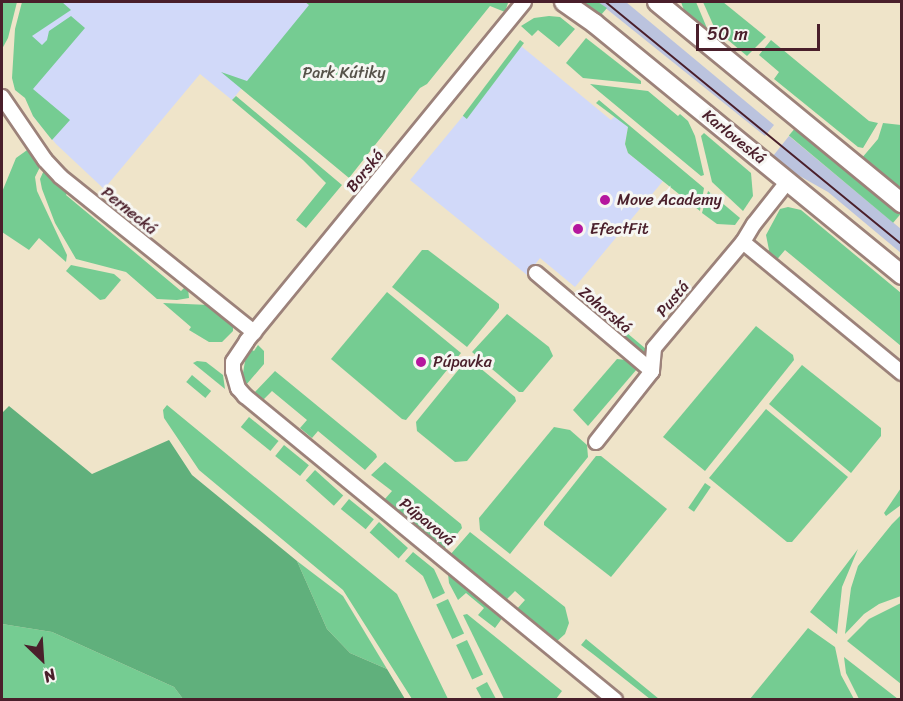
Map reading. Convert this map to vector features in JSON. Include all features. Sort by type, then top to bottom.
[{"type":"main road","name":"Karloveská","points":[[564,2],[594,23],[902,275]]},
{"type":"main road","points":[[657,2],[902,203]]},
{"type":"street","name":"Borská","points":[[233,362],[254,332],[524,2]]},
{"type":"street","name":"Pernecká","points":[[2,97],[45,160],[61,177],[254,332]]},
{"type":"street","name":"Pustá","points":[[596,442],[652,371],[654,348],[742,242],[788,181]]},
{"type":"street","points":[[742,242],[902,373]]},
{"type":"street","name":"Zohorská","points":[[536,273],[652,371]]},
{"type":"street","name":"Púpavová","points":[[233,362],[235,380],[245,396],[615,699]]},
{"type":"shaded area","points":[[28,2],[305,2],[310,5],[232,100],[200,74],[104,189],[56,144],[33,116]]},
{"type":"shaded area","points":[[598,2],[626,2],[774,125],[765,136]]},
{"type":"shaded area","points":[[521,46],[611,120],[615,116],[628,127],[625,144],[628,153],[663,181],[575,287],[540,258],[527,275],[410,180]]},
{"type":"shaded area","points":[[789,136],[901,229],[901,253],[828,192],[789,170],[773,156]]},
{"type":"green space","points":[[2,2],[17,2],[8,38],[2,49]]},
{"type":"green space","points":[[22,2],[62,2],[71,10],[32,36],[42,45],[47,40],[49,31],[71,16],[85,28],[33,89],[70,120],[52,140],[33,116],[25,98],[15,90],[12,78],[15,29]]},
{"type":"green space","name":"Park Kútiky","points":[[305,2],[508,3],[505,12],[490,6],[427,84],[420,88],[349,178],[221,72],[247,81],[309,5]]},
{"type":"green space","points":[[581,2],[598,2],[607,8],[601,15]]},
{"type":"green space","points":[[681,2],[696,2],[709,33],[685,13]]},
{"type":"green space","points":[[703,2],[723,2],[766,37],[747,56],[715,29]]},
{"type":"green space","points":[[560,17],[575,29],[559,47],[538,30],[532,36],[521,26],[534,18]]},
{"type":"green space","points":[[586,38],[641,81],[641,84],[583,78],[566,63]]},
{"type":"green space","points":[[520,40],[524,43],[467,119],[463,116]]},
{"type":"green space","points":[[771,40],[869,121],[878,123],[863,148],[858,147],[774,79],[779,72],[759,55]]},
{"type":"green space","points":[[590,84],[648,91],[678,116],[680,114],[688,121],[695,136],[704,175],[701,176]]},
{"type":"green space","points":[[236,96],[342,185],[306,228],[296,220],[326,183],[303,160],[232,100]]},
{"type":"green space","points":[[599,100],[704,188],[700,211],[628,153],[625,144],[628,127],[596,103]]},
{"type":"green space","points":[[883,123],[901,125],[901,192],[861,159],[878,139]]},
{"type":"green space","points":[[796,127],[900,214],[893,223],[789,135]]},
{"type":"green space","points":[[704,133],[751,173],[753,196],[743,211],[712,182],[701,136]]},
{"type":"green space","points":[[30,148],[41,165],[35,177],[37,191],[67,255],[66,262],[39,238],[29,250],[2,232],[2,192],[16,158]]},
{"type":"green space","points":[[45,168],[69,190],[66,195],[181,291],[186,286],[189,298],[157,299],[126,272],[76,259],[55,223],[42,189],[40,179]]},
{"type":"green space","points":[[708,191],[740,218],[735,225],[717,224],[702,213]]},
{"type":"green space","points":[[788,207],[801,210],[901,293],[901,346],[785,250],[774,263],[766,253],[769,250],[766,235],[780,209]]},
{"type":"green space","points":[[422,250],[428,250],[499,304],[499,308],[467,347],[392,287]]},
{"type":"green space","points":[[71,265],[114,274],[121,280],[105,299],[100,300],[66,271]]},
{"type":"green space","points":[[387,292],[461,353],[406,420],[331,359]]},
{"type":"green space","points":[[583,295],[624,330],[622,334],[618,335],[580,302]]},
{"type":"green space","points":[[163,303],[209,305],[233,325],[233,331],[222,342],[209,342],[189,330],[191,327]]},
{"type":"green space","points":[[507,314],[549,347],[553,356],[523,392],[519,392],[472,352]]},
{"type":"green space","points":[[756,326],[793,355],[794,360],[705,471],[663,437]]},
{"type":"green space","points":[[627,333],[646,349],[648,354],[641,353],[624,339]]},
{"type":"green space","points":[[258,345],[264,351],[264,364],[246,385],[243,373],[245,361],[250,349],[254,351]]},
{"type":"green space","points":[[468,358],[515,397],[516,401],[467,461],[455,462],[417,431],[416,422]]},
{"type":"green space","points":[[617,359],[626,360],[637,369],[588,426],[573,410]]},
{"type":"green space","points":[[206,362],[223,375],[225,389],[193,363]]},
{"type":"green space","points":[[802,365],[881,428],[881,436],[851,473],[769,404]]},
{"type":"green space","points":[[275,371],[376,454],[377,457],[365,470],[318,431],[312,438],[300,428],[307,420],[272,391],[263,400],[254,393]]},
{"type":"green space","points":[[192,375],[211,391],[205,398],[186,382]]},
{"type":"green space","points":[[167,405],[397,594],[448,699],[412,699],[343,590],[199,470],[164,418],[163,410]]},
{"type":"green space","points":[[9,406],[92,474],[169,440],[192,475],[297,561],[327,629],[350,653],[387,669],[405,699],[183,699],[174,687],[52,632],[2,624],[2,413]]},
{"type":"green space","points":[[766,409],[848,477],[792,542],[787,542],[709,478]]},
{"type":"green space","points":[[249,417],[279,441],[270,451],[241,427]]},
{"type":"green space","points":[[554,427],[570,430],[587,445],[588,457],[510,554],[480,530],[479,518]]},
{"type":"green space","points":[[284,445],[309,465],[300,476],[275,456]]},
{"type":"green space","points":[[596,456],[601,456],[667,509],[611,577],[544,525],[544,522]]},
{"type":"green space","points":[[385,462],[461,524],[462,528],[444,550],[384,500],[392,491],[371,475]]},
{"type":"green space","points":[[315,470],[343,495],[334,506],[306,480]]},
{"type":"green space","points":[[705,483],[711,487],[694,512],[688,508]]},
{"type":"green space","points":[[901,488],[901,505],[886,516],[884,513]]},
{"type":"green space","points":[[349,499],[374,519],[366,529],[341,509]]},
{"type":"green space","points":[[901,515],[901,596],[879,604],[864,614],[845,634],[851,588],[858,566]]},
{"type":"green space","points":[[379,522],[408,548],[399,559],[370,532]]},
{"type":"green space","points":[[470,532],[565,607],[569,623],[565,634],[555,643],[516,610],[525,600],[515,591],[505,601],[450,555]]},
{"type":"green space","points":[[858,549],[842,587],[837,634],[810,612]]},
{"type":"green space","points":[[413,552],[434,569],[445,593],[433,599],[423,576],[405,561]]},
{"type":"green space","points":[[297,561],[343,596],[387,669],[350,653],[327,629]]},
{"type":"green space","points":[[448,574],[503,617],[495,628],[478,615],[484,608],[466,593],[458,600],[449,583]]},
{"type":"green space","points":[[448,599],[464,633],[452,639],[436,604]]},
{"type":"green space","points":[[902,603],[901,684],[847,641],[869,619]]},
{"type":"green space","points":[[467,614],[562,691],[556,699],[504,699],[463,615]]},
{"type":"green space","points":[[2,624],[52,632],[174,687],[183,699],[2,699]]},
{"type":"green space","points":[[808,628],[835,647],[841,675],[854,699],[750,699]]},
{"type":"green space","points":[[586,639],[659,699],[650,699],[581,645]]},
{"type":"green space","points":[[467,640],[483,674],[472,680],[456,645]]},
{"type":"green space","points":[[844,657],[898,699],[859,699],[846,673]]},
{"type":"green space","points":[[487,682],[496,699],[482,699],[476,688]]},
{"type":"tram line","points":[[606,2],[902,244]]},
{"type":"place","name":"Move Academy","points":[[605,200]]},
{"type":"place","name":"EfectFit","points":[[578,229]]},
{"type":"place","name":"Púpavka","points":[[421,362]]}]
